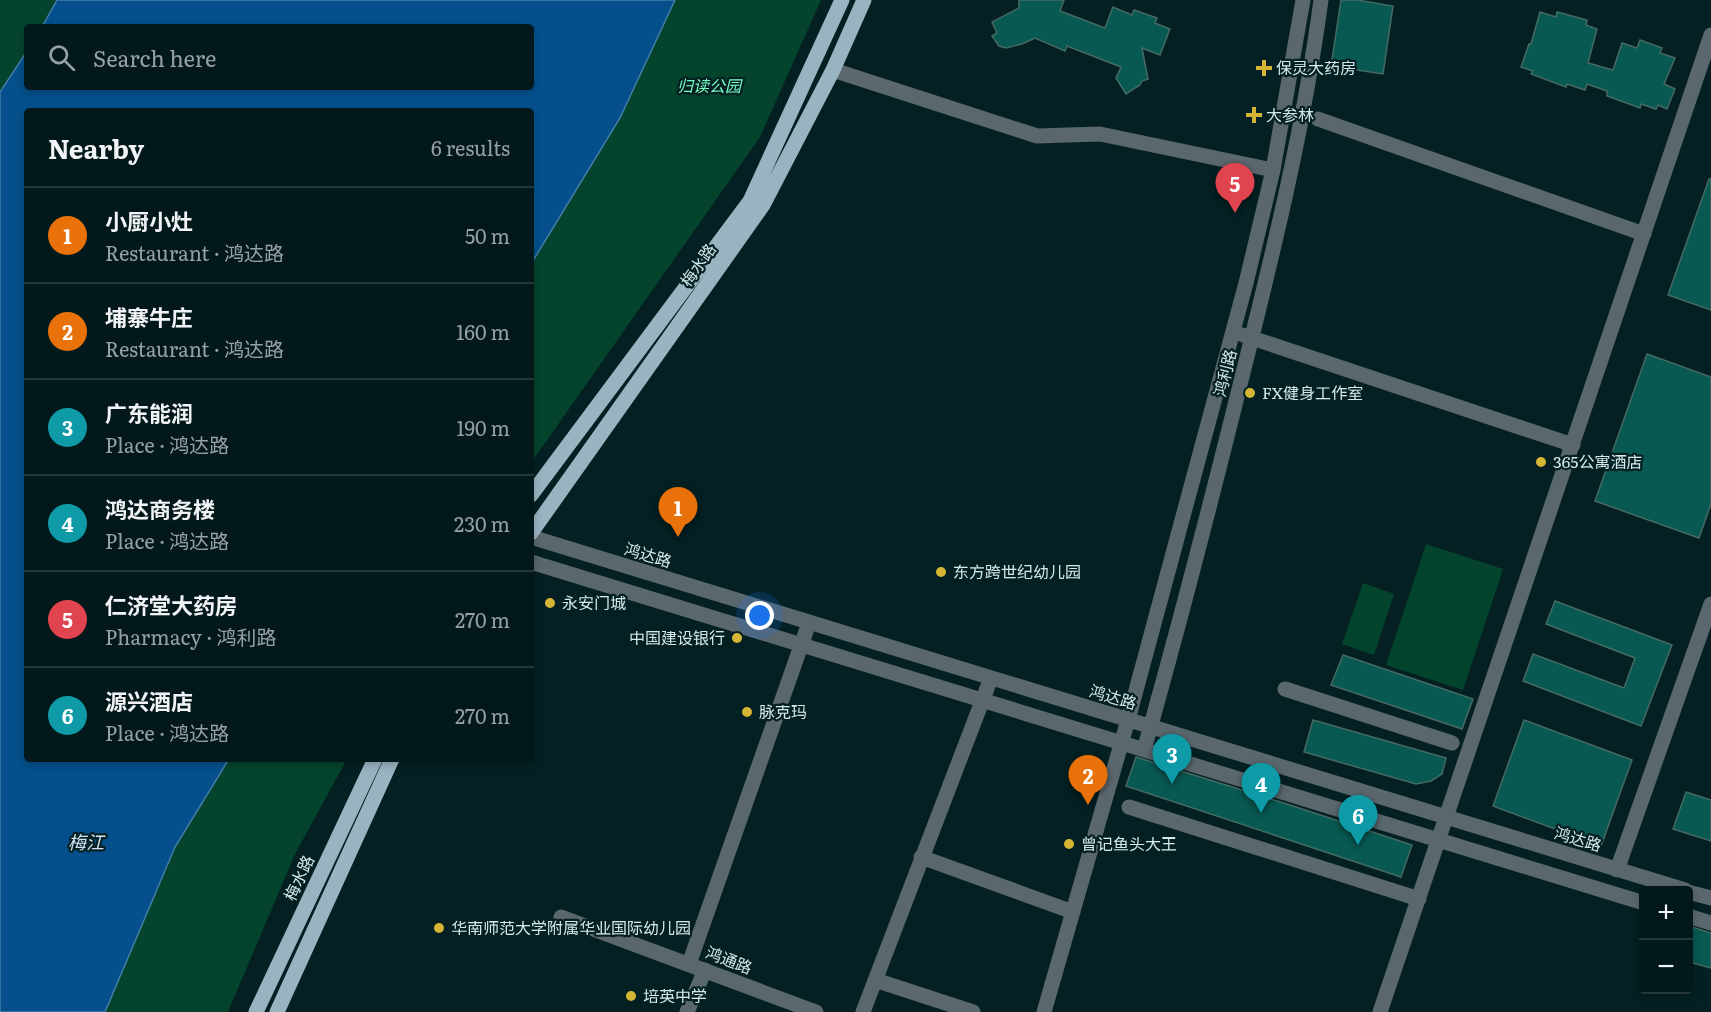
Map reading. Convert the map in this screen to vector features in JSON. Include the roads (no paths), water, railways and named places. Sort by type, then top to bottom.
[{"type":"main road","name":"梅水路","points":[[534,491],[750,201],[842,0]]},
{"type":"main road","name":"梅水路","points":[[534,531],[763,205],[833,70],[864,0]]},
{"type":"main road","name":"梅水路","points":[[256,1012],[374,762]]},
{"type":"main road","name":"梅水路","points":[[277,1012],[391,762]]},
{"type":"street","name":"鸿利路","points":[[1044,1012],[1122,743],[1233,332],[1272,170],[1304,0]]},
{"type":"street","name":"鸿利路","points":[[1144,750],[1216,483],[1252,338],[1294,158],[1321,0]]},
{"type":"street","points":[[1380,1012],[1711,35]]},
{"type":"street","points":[[833,70],[1036,136],[1100,134],[1272,170]]},
{"type":"street","points":[[1318,119],[1644,234]]},
{"type":"street","points":[[1233,332],[1573,445]]},
{"type":"street","name":"鸿达路","points":[[534,536],[809,623],[1670,886]]},
{"type":"street","points":[[534,563],[1639,901]]},
{"type":"street","points":[[1617,870],[1711,604]]},
{"type":"street","points":[[689,964],[809,623]]},
{"type":"street","points":[[863,1012],[990,678]]},
{"type":"street","points":[[1285,689],[1452,743]]},
{"type":"street","points":[[1129,807],[1419,899]]},
{"type":"street","points":[[921,857],[1073,912]]},
{"type":"street","name":"鸿达路","points":[[1693,893],[1711,898]]},
{"type":"street","name":"鸿通路","points":[[561,917],[816,1012]]},
{"type":"street","points":[[1693,917],[1711,923]]},
{"type":"street","points":[[687,1012],[705,970]]},
{"type":"street","points":[[875,980],[973,1012]]},
{"type":"water","name":"梅江","points":[[57,0],[675,0],[620,118],[534,259],[534,108],[24,108],[24,762],[227,762],[175,847],[105,1012],[0,1012],[0,92],[24,56],[24,90],[534,90],[534,24],[44,24]]},
{"type":"place","name":"保灵大药房","points":[[1264,68]]},
{"type":"place","name":"大参林","points":[[1254,115]]},
{"type":"place","name":"仁济堂大药房","points":[[1235,213]]},
{"type":"place","name":"FX健身工作室","points":[[1250,393]]},
{"type":"place","name":"365公寓酒店","points":[[1541,462]]},
{"type":"place","name":"小厨小灶","points":[[678,537]]},
{"type":"place","name":"东方跨世纪幼儿园","points":[[941,572]]},
{"type":"place","name":"永安门城","points":[[550,603]]},
{"type":"place","name":"中国建设银行","points":[[737,638]]},
{"type":"place","name":"脉克玛","points":[[747,712]]},
{"type":"place","name":"广东能润","points":[[1172,784]]},
{"type":"place","name":"埔寨牛庄","points":[[1088,805]]},
{"type":"place","name":"鸿达商务楼","points":[[1261,813]]},
{"type":"place","name":"曾记鱼头大王","points":[[1069,844]]},
{"type":"place","name":"源兴酒店","points":[[1358,845]]},
{"type":"place","name":"华南师范大学附属华业国际幼儿园","points":[[439,928]]},
{"type":"place","name":"培英中学","points":[[631,996]]},
{"type":"park label","name":"归读公园","points":[[709,86]]}]
